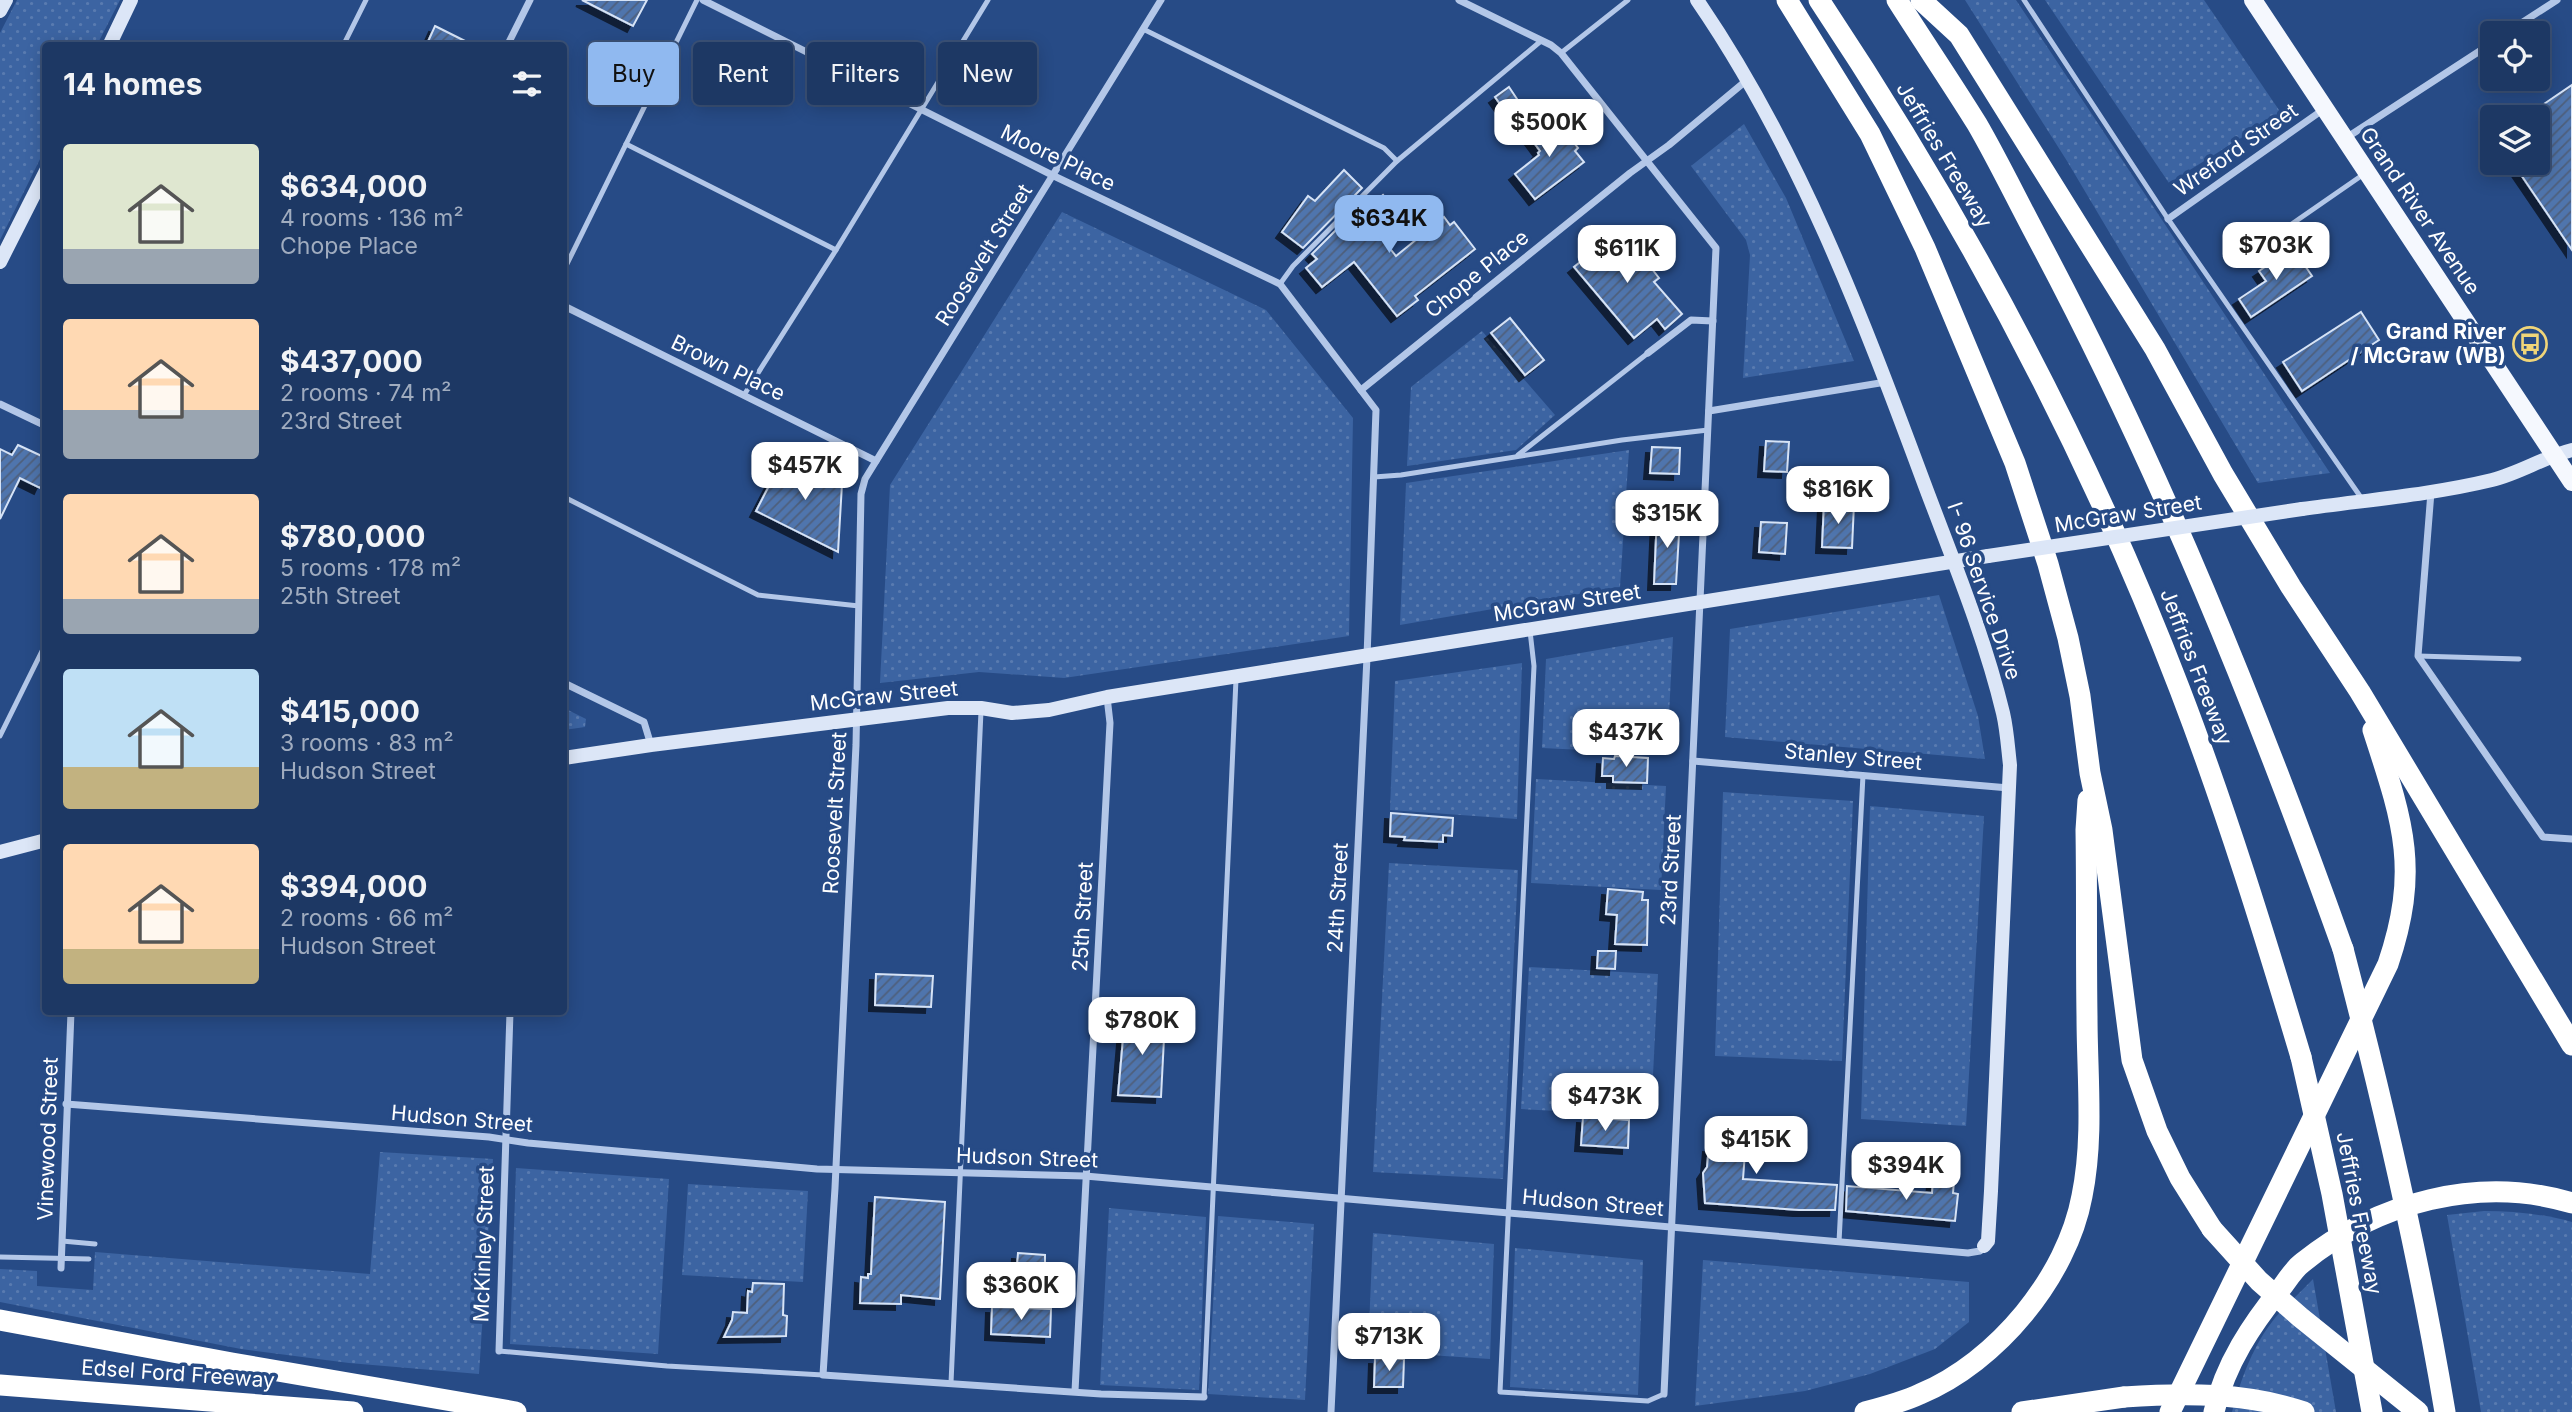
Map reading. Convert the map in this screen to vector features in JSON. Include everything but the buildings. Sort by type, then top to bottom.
[{"type":"highway","points":[[1787,0],[1870,134],[1925,248],[2015,463],[2048,564],[2068,638],[2102,830],[2132,1060],[2157,1131],[2180,1178],[2213,1229],[2270,1290],[2418,1412]]},
{"type":"highway","name":"Jeffries Freeway","points":[[1819,0],[1926,170],[2010,316],[2077,449],[2179,688],[2223,805],[2301,1057],[2332,1194],[2372,1412]]},
{"type":"highway","name":"Jeffries Freeway","points":[[1896,0],[1977,125],[2087,332],[2149,461],[2242,678],[2290,801],[2343,948],[2384,1111],[2430,1325],[2445,1412]]},
{"type":"highway","points":[[1921,0],[1959,35],[2155,349],[2223,474],[2291,587],[2360,692],[2572,1045]]},
{"type":"highway","points":[[2169,1412],[2388,964],[2398,935],[2405,898],[2404,836],[2398,806],[2360,692]]},
{"type":"highway","points":[[1865,1412],[1922,1394],[1985,1354],[2010,1330],[2036,1298],[2065,1248],[2074,1224],[2082,1198],[2089,1136],[2086,831],[2090,773]]},
{"type":"highway","points":[[2214,1412],[2231,1364],[2255,1320],[2301,1264],[2371,1219],[2427,1199],[2452,1195],[2495,1192],[2537,1195],[2572,1202]]},
{"type":"highway","points":[[0,1320],[246,1366],[516,1412]]},
{"type":"highway","name":"Edsel Ford Freeway","points":[[0,1385],[353,1412]]},
{"type":"highway","points":[[2022,1412],[2124,1397],[2180,1393],[2254,1399],[2304,1412]]},
{"type":"main road","name":"Grand River Avenue","points":[[2253,0],[2572,482]]},
{"type":"street","points":[[0,11],[6,0]]},
{"type":"street","points":[[110,42],[131,0]]},
{"type":"street","points":[[509,42],[530,0]]},
{"type":"street","name":"Moore Place","points":[[703,0],[1054,176],[1280,284],[1361,390]]},
{"type":"street","name":"Roosevelt Street","points":[[823,1375],[856,720],[861,494],[865,479],[1161,0]]},
{"type":"street","points":[[1459,0],[1561,53]]},
{"type":"street","name":"I- 96 Service Drive","points":[[1697,0],[1747,80],[1799,177],[1887,382],[1954,561],[2003,714],[2010,765],[1991,1191],[1987,1241],[1984,1247]]},
{"type":"street","points":[[2525,21],[2557,0]]},
{"type":"street","points":[[2345,139],[2480,51]]},
{"type":"street","name":"23rd Street","points":[[1561,53],[1716,248],[1664,1394]]},
{"type":"street","name":"Chope Place","points":[[1361,390],[1747,80]]},
{"type":"street","name":"Wreford Street","points":[[2168,219],[2325,109]]},
{"type":"street","points":[[0,262],[42,180]]},
{"type":"street","name":"Brown Place","points":[[567,308],[876,461]]},
{"type":"street","points":[[1648,353],[1690,320],[1713,321]]},
{"type":"street","points":[[1709,411],[1887,382]]},
{"type":"street","name":"24th Street","points":[[1331,1410],[1376,411],[1361,390]]},
{"type":"street","points":[[0,404],[42,424]]},
{"type":"street","name":"McGraw Street","points":[[567,758],[948,708],[981,708],[1012,713],[1049,710],[1107,697],[1954,561],[2431,492],[2518,472],[2554,454],[2572,450]]},
{"type":"street","points":[[2431,492],[2418,656],[2543,837],[2572,839]]},
{"type":"street","points":[[567,684],[644,722],[651,745]]},
{"type":"street","name":"25th Street","points":[[1075,1391],[1109,751],[1107,697]]},
{"type":"street","name":"Stanley Street","points":[[1693,761],[2009,788]]},
{"type":"street","points":[[0,852],[42,841]]},
{"type":"street","name":"Vinewood Street","points":[[62,1264],[71,1015]]},
{"type":"street","name":"McKinley Street","points":[[499,1351],[510,1015]]},
{"type":"street","name":"Hudson Street","points":[[66,1104],[504,1139],[835,1170],[1085,1176],[1968,1253],[1980,1251],[1984,1247]]},
{"type":"street","points":[[823,1375],[1101,1394],[1204,1396]]},
{"type":"lane","points":[[345,42],[366,0]]},
{"type":"lane","points":[[567,264],[697,0]]},
{"type":"lane","points":[[744,396],[988,0]]},
{"type":"lane","points":[[1561,53],[1628,0]]},
{"type":"lane","points":[[2024,0],[2168,219],[2362,500]]},
{"type":"lane","points":[[1143,29],[1384,148],[1397,161]]},
{"type":"lane","points":[[1280,284],[1293,266],[1397,161],[1541,41]]},
{"type":"lane","points":[[626,144],[836,250]]},
{"type":"lane","points":[[2250,253],[2367,173]]},
{"type":"lane","points":[[1516,456],[1648,353]]},
{"type":"lane","points":[[1374,477],[1708,430]]},
{"type":"lane","points":[[567,499],[758,595],[859,606]]},
{"type":"lane","points":[[1530,631],[1534,666],[1500,1392],[1648,1401],[1664,1394]]},
{"type":"lane","points":[[0,736],[42,651]]},
{"type":"lane","points":[[2418,656],[2519,659]]},
{"type":"lane","points":[[1204,1396],[1236,677]]},
{"type":"lane","points":[[951,1383],[981,708]]},
{"type":"lane","points":[[1839,1242],[1863,775]]},
{"type":"lane","points":[[62,1241],[95,1244]]},
{"type":"lane","points":[[0,1257],[62,1264],[89,1259]]},
{"type":"lane","points":[[499,1351],[667,1366],[823,1375]]},
{"type":"shaded area","points":[[17,0],[120,0],[99,42],[42,42],[42,155],[0,240],[0,33]]},
{"type":"shaded area","points":[[1965,0],[2016,0],[2330,473],[2258,483],[2067,161]]},
{"type":"shaded area","points":[[2045,0],[2204,0],[2281,113],[2169,183]]},
{"type":"shaded area","points":[[1744,124],[1786,198],[1854,361],[1743,378],[1750,255],[1746,240],[1691,166]]},
{"type":"shaded area","points":[[1062,212],[1266,310],[1353,418],[1349,636],[1064,678],[979,672],[880,683],[890,485]]},
{"type":"shaded area","points":[[1482,331],[1555,415],[1516,450],[1407,466],[1411,387]]},
{"type":"shaded area","points":[[1629,450],[1620,587],[1400,625],[1406,483]]},
{"type":"shaded area","points":[[1939,595],[1978,716],[1985,759],[1725,737],[1730,629]]},
{"type":"shaded area","points":[[1673,637],[1667,754],[1542,748],[1546,659]]},
{"type":"shaded area","points":[[1522,663],[1517,819],[1390,810],[1395,681]]},
{"type":"shaded area","points":[[567,710],[586,719],[585,727],[567,730]]},
{"type":"shaded area","points":[[1536,779],[1666,786],[1661,890],[1531,883]]},
{"type":"shaded area","points":[[1723,792],[1853,801],[1842,1061],[1715,1056]]},
{"type":"shaded area","points":[[1870,806],[1984,816],[1966,1126],[1861,1119]]},
{"type":"shaded area","points":[[1389,863],[1518,870],[1503,1179],[1373,1172]]},
{"type":"shaded area","points":[[1529,967],[1658,974],[1651,1116],[1521,1109]]},
{"type":"shaded area","points":[[380,1152],[493,1159],[479,1374],[349,1363],[241,1349],[0,1302],[0,1269],[37,1271],[37,1286],[93,1290],[95,1252],[370,1274]]},
{"type":"shaded area","points":[[516,1168],[669,1179],[658,1354],[510,1344]]},
{"type":"shaded area","points":[[688,1184],[808,1191],[803,1282],[682,1275]]},
{"type":"shaded area","points":[[1109,1208],[1206,1217],[1199,1390],[1100,1385]]},
{"type":"shaded area","points":[[2484,1211],[2528,1214],[2572,1222],[2572,1412],[2481,1412],[2447,1215]]},
{"type":"shaded area","points":[[1218,1216],[1314,1224],[1305,1400],[1208,1394]]},
{"type":"shaded area","points":[[1373,1233],[1494,1244],[1490,1359],[1368,1351]]},
{"type":"shaded area","points":[[1515,1248],[1643,1260],[1638,1395],[1510,1387]]},
{"type":"shaded area","points":[[1703,1260],[1969,1282],[1969,1322],[1935,1349],[1870,1374],[1805,1391],[1695,1406]]},
{"type":"shaded area","points":[[2313,1279],[2336,1412],[2232,1412],[2260,1339],[2275,1318]]},
{"type":"place","name":"Grand River / McGraw (WB)","points":[[2530,344]]}]
